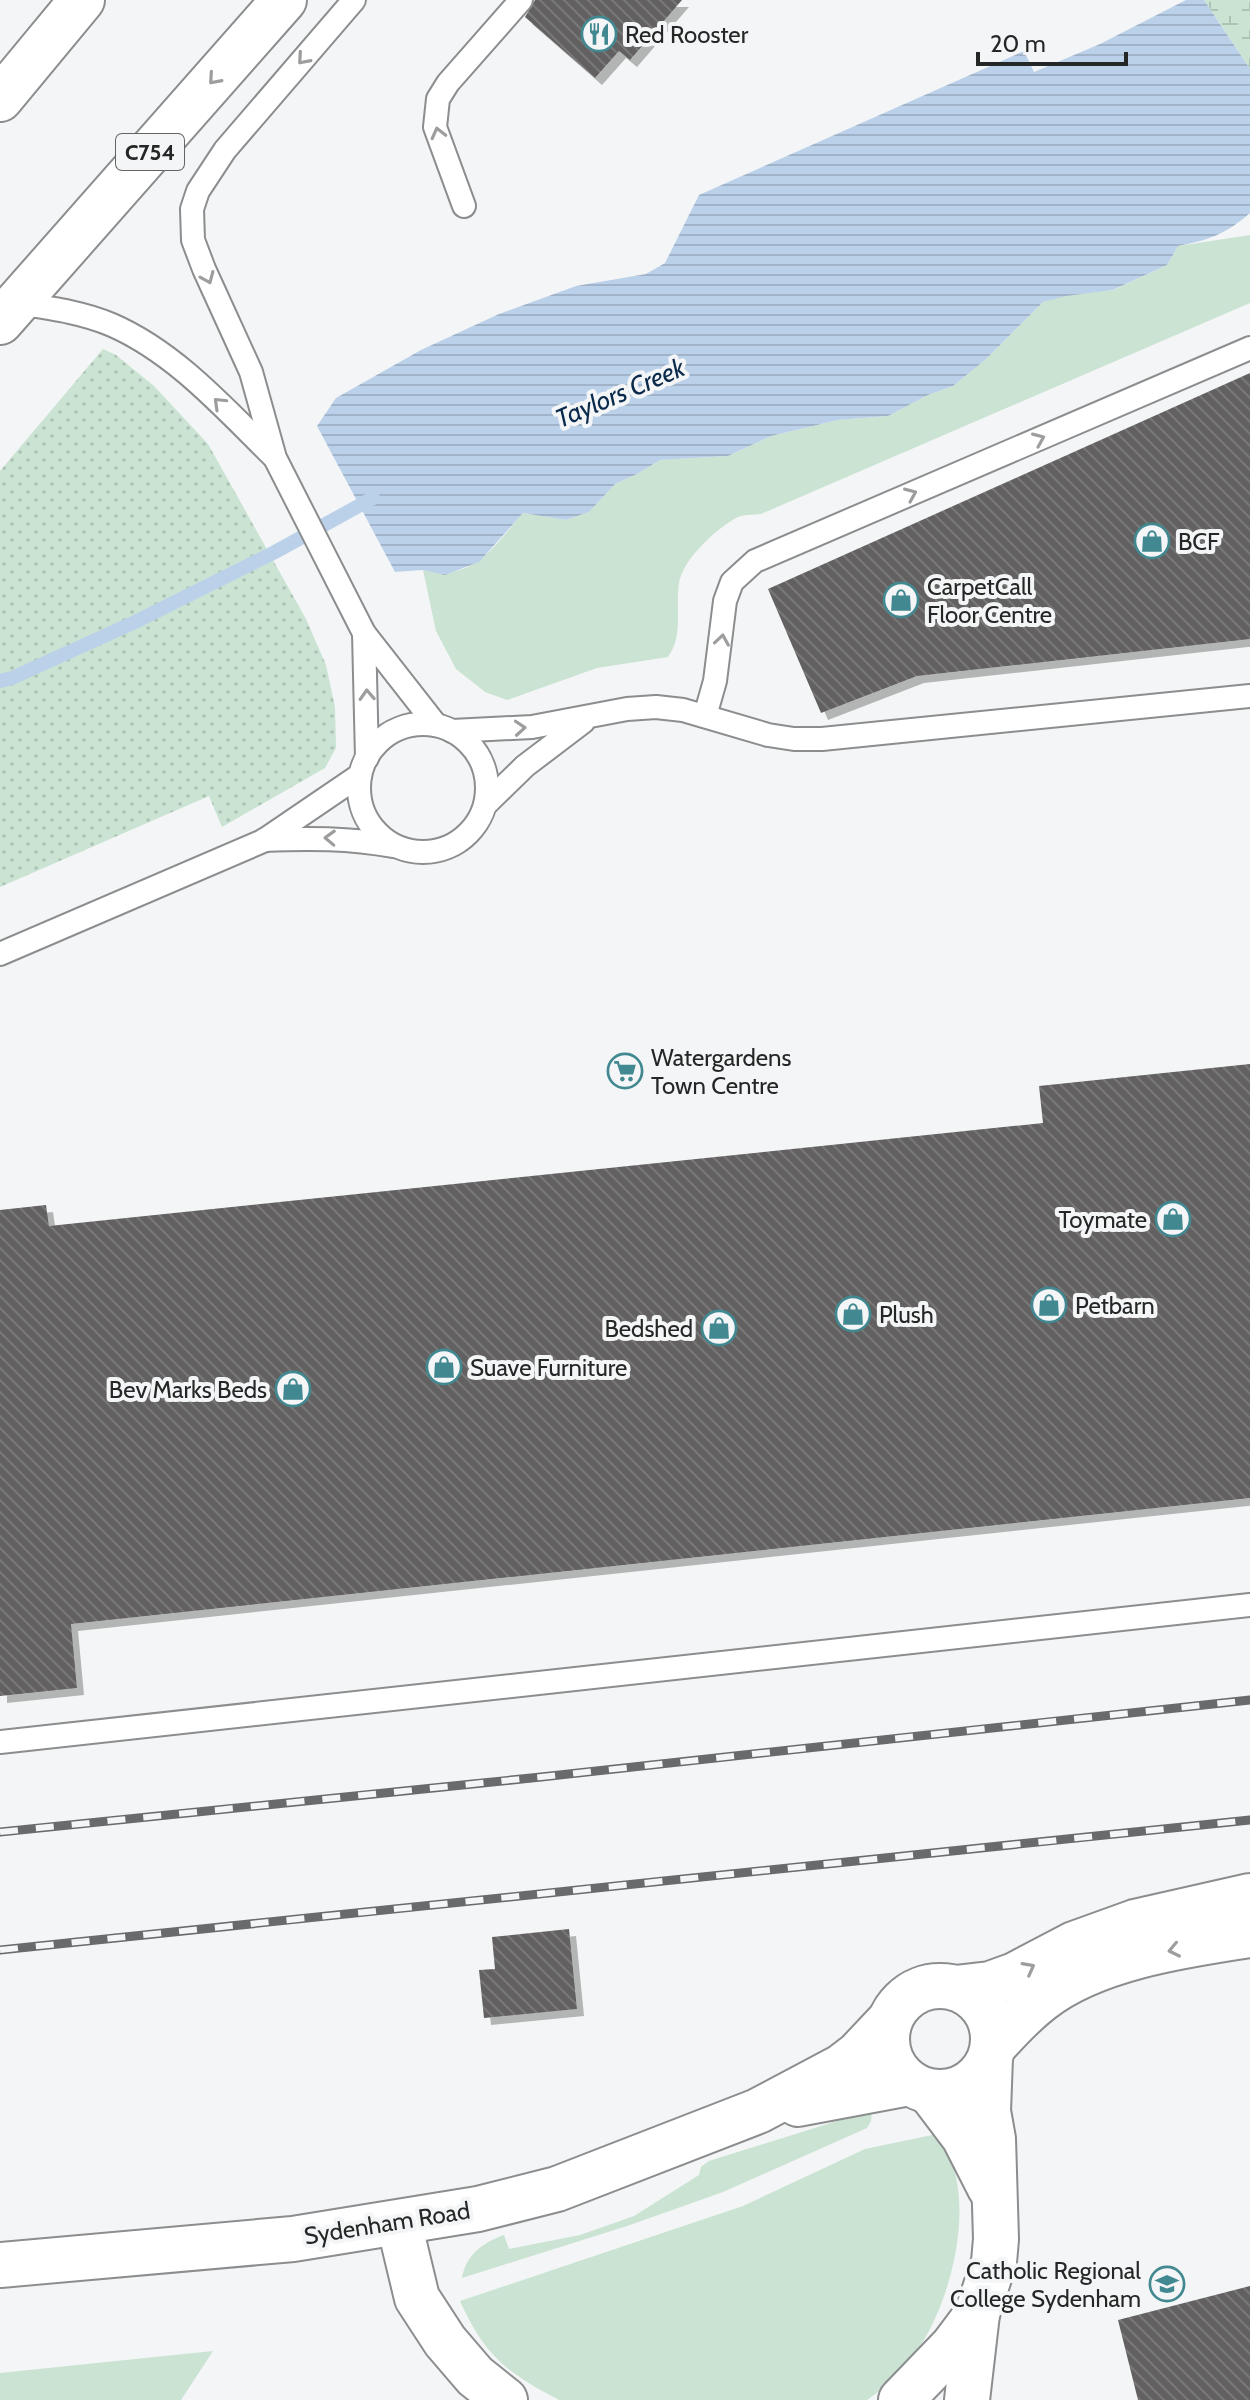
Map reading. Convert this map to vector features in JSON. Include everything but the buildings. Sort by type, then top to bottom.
[{"type":"main road","points":[[0,99],[64,16],[82,0]]},
{"type":"main road","name":"C754","points":[[8,313],[284,0]]},
{"type":"main road","points":[[993,2193],[964,2137],[920,2088],[900,2074],[887,2048],[890,2020],[898,2007],[909,1995],[923,1988],[990,1984],[1106,1931],[1250,1896]]},
{"type":"main road","points":[[920,2088],[951,2092],[971,2083],[986,2068],[992,2052],[1017,2020],[1042,1998],[1072,1980],[1121,1961],[1250,1935]]},
{"type":"main road","points":[[955,1988],[980,2004],[993,2032],[988,2111],[993,2139],[996,2239],[994,2262],[977,2314],[967,2400]]},
{"type":"main road","name":"Sydenham Road","points":[[0,2265],[293,2239],[478,2209],[557,2189],[758,2111],[841,2067],[890,2020]]},
{"type":"main road","name":"Sydenham Road","points":[[758,2111],[920,2088]]},
{"type":"main road","points":[[399,2223],[417,2298],[445,2341],[475,2376],[505,2400]]},
{"type":"main road","points":[[901,2400],[953,2346],[977,2314]]},
{"type":"lane","points":[[263,841],[315,837],[355,839],[411,851],[432,852],[451,846],[469,834],[486,804],[487,782],[482,761],[470,744],[444,728],[364,633],[275,458],[251,372],[193,240],[192,209],[198,191],[225,150],[354,0]]},
{"type":"lane","points":[[464,206],[435,127],[438,99],[448,83],[521,0]]},
{"type":"lane","points":[[8,313],[58,309],[90,317],[141,339],[189,376],[275,458]]},
{"type":"lane","points":[[705,716],[717,670],[725,601],[732,582],[755,561],[1250,348]]},
{"type":"lane","points":[[364,633],[368,716],[359,797],[366,818],[379,835],[397,847]]},
{"type":"lane","points":[[0,954],[263,841],[363,766],[379,742],[396,729],[415,724],[444,728],[532,727],[627,709],[656,707],[683,710],[768,735],[822,739],[1250,696]]},
{"type":"lane","points":[[486,804],[525,766],[587,719]]},
{"type":"lane","points":[[0,1742],[1250,1605]]},
{"type":"green space","points":[[1204,0],[1250,0],[1250,69]]},
{"type":"green space","points":[[1250,235],[1250,303],[761,514],[742,516],[728,523],[710,537],[682,574],[676,640],[668,657],[597,668],[507,700],[485,692],[456,669],[436,631],[423,570],[456,571],[469,566],[491,550],[523,513],[566,520],[589,512],[615,484],[660,460],[728,456],[771,436],[838,420],[888,416],[953,386],[985,360],[1043,302],[1066,295],[1114,290],[1167,265],[1178,246]]},
{"type":"green space","points":[[103,349],[116,355],[154,386],[208,444],[306,619],[326,665],[335,707],[336,748],[325,768],[222,827],[209,796],[0,887],[0,471]]},
{"type":"green space","points":[[872,2110],[867,2128],[723,2192],[462,2278],[471,2256],[496,2238],[504,2235],[509,2249],[580,2235],[634,2216],[699,2175],[701,2167],[709,2161]]},
{"type":"green space","points":[[937,2134],[950,2156],[957,2180],[959,2207],[958,2236],[946,2291],[936,2316],[913,2356],[900,2372],[867,2400],[559,2400],[499,2361],[479,2336],[460,2301],[743,2206],[865,2149]]},
{"type":"green space","points":[[213,2351],[181,2400],[0,2400],[0,2373]]},
{"type":"water","points":[[1186,0],[1204,0],[1250,69],[1250,213],[1233,226],[1217,235],[1178,246],[1167,265],[1113,290],[1043,302],[985,360],[953,386],[888,416],[838,420],[771,436],[728,456],[660,460],[615,484],[589,512],[566,520],[523,513],[479,562],[445,575],[423,570],[395,572],[317,426],[336,398],[421,350],[499,314],[576,286],[646,274],[665,263],[699,195],[1024,51],[1034,72],[1100,44]]},
{"type":"waterway","name":"Taylors Creek","points":[[0,681],[135,622],[275,552],[373,498]]},
{"type":"railway","points":[[0,1832],[1250,1700]]},
{"type":"railway","points":[[0,1950],[1250,1820]]},
{"type":"place","name":"Red Rooster","points":[[599,34]]},
{"type":"place","name":"BCF","points":[[1152,541]]},
{"type":"place","name":"CarpetCall Floor Centre","points":[[901,600]]},
{"type":"place","name":"Watergardens Town Centre","points":[[625,1071]]},
{"type":"place","name":"Toymate","points":[[1173,1219]]},
{"type":"place","name":"Petbarn","points":[[1049,1305]]},
{"type":"place","name":"Plush","points":[[853,1314]]},
{"type":"place","name":"Bedshed","points":[[719,1328]]},
{"type":"place","name":"Suave Furniture","points":[[444,1367]]},
{"type":"place","name":"Bev Marks Beds","points":[[293,1389]]},
{"type":"place","name":"Catholic Regional College Sydenham","points":[[1167,2284]]}]
